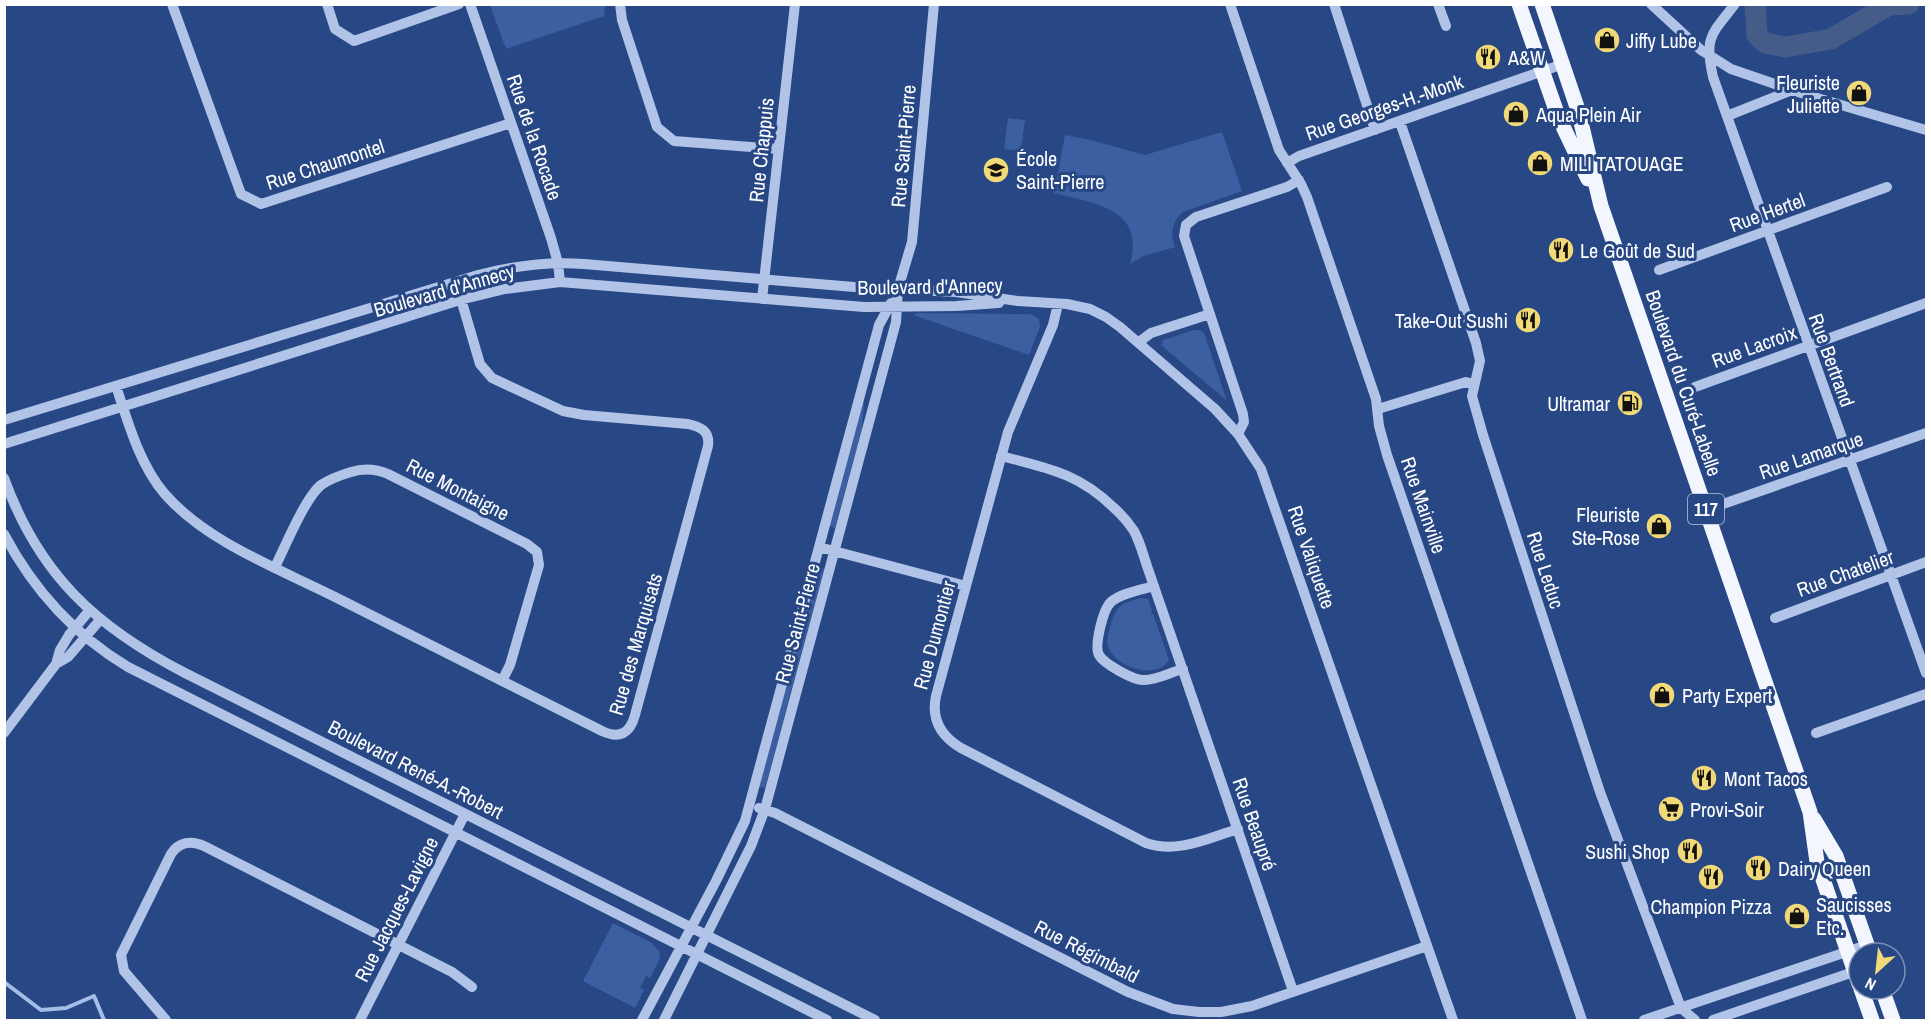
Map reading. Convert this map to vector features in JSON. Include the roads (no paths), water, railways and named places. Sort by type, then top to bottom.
[{"type":"main road","name":"Boulevard du Curé-Labelle","points":[[1519,4],[1558,116],[1601,206]]},
{"type":"main road","name":"Boulevard du Curé-Labelle","points":[[1542,4],[1578,110],[1601,206],[1810,812],[1817,862],[1847,951]]},
{"type":"main road","name":"Boulevard du Curé-Labelle","points":[[1810,812],[1836,856],[1865,941]]},
{"type":"main road","points":[[1865,1001],[1872,1020]]},
{"type":"main road","points":[[1886,1001],[1893,1020]]},
{"type":"street","name":"Rue Chaumontel","points":[[172,4],[242,194],[261,204],[511,123]]},
{"type":"street","points":[[327,4],[335,29],[354,41],[459,4]]},
{"type":"street","name":"Rue de la Rocade","points":[[470,4],[551,238],[558,263],[560,282]]},
{"type":"street","points":[[620,4],[622,20],[657,127],[674,141],[778,149]]},
{"type":"street","name":"Rue Chappuis","points":[[762,299],[795,4]]},
{"type":"street","name":"Rue Saint-Pierre","points":[[642,1020],[736,841],[749,805],[879,325],[893,307],[912,242],[934,4]]},
{"type":"street","name":"Rue Mainville","points":[[1230,4],[1279,150],[1307,196],[1376,399],[1379,426],[1387,455],[1581,1020]]},
{"type":"street","points":[[1334,4],[1375,130]]},
{"type":"street","points":[[1438,4],[1446,26]]},
{"type":"street","points":[[1651,4],[1709,56],[1736,71],[1926,130]]},
{"type":"street","points":[[1709,56],[1709,42],[1712,35],[1735,4]]},
{"type":"street","name":"Rue Bertrand","points":[[1709,56],[1713,77],[1926,674]]},
{"type":"street","name":"Rue Georges-H.-Monk","points":[[1287,163],[1299,156],[1563,64]]},
{"type":"street","points":[[1727,116],[1792,90]]},
{"type":"street","name":"Rue Leduc","points":[[1401,122],[1476,343],[1480,361],[1473,384],[1472,400],[1600,792],[1681,1008],[1695,1020]]},
{"type":"street","points":[[1238,434],[1244,422],[1243,414],[1184,232],[1186,225],[1196,217],[1287,187],[1299,180]]},
{"type":"street","name":"Rue Hertel","points":[[1659,270],[1887,187]]},
{"type":"street","name":"Boulevard d'Annecy","points":[[4,420],[456,282],[506,268],[558,263],[866,288],[956,292],[1084,307],[1102,314],[1139,342],[1215,409],[1238,434]]},
{"type":"street","name":"Rue des Marquisats","points":[[116,386],[145,465],[167,496],[203,529],[608,734],[620,735],[630,729],[636,715],[708,439],[704,430],[688,424],[584,415],[563,411],[492,378],[480,364],[456,282]]},
{"type":"street","name":"Boulevard d'Annecy","points":[[4,444],[460,300],[514,287],[560,282],[864,307],[956,306],[1018,301]]},
{"type":"street","name":"Rue Lacroix","points":[[1695,387],[1926,303]]},
{"type":"street","name":"Rue Dumontier","points":[[1058,304],[1053,325],[1014,417],[1001,456],[934,703],[936,721],[950,741],[1150,845],[1167,848],[1183,846],[1238,829]]},
{"type":"street","name":"Rue Saint-Pierre","points":[[664,1020],[751,846],[765,809],[896,322],[893,307]]},
{"type":"street","points":[[1139,342],[1151,333],[1210,315]]},
{"type":"street","points":[[1378,409],[1466,382],[1473,384]]},
{"type":"street","name":"Rue Lamarque","points":[[1706,510],[1926,433]]},
{"type":"street","name":"Rue Valiquette","points":[[1238,434],[1257,462],[1268,486],[1453,1020]]},
{"type":"street","name":"Rue Beaupré","points":[[1001,456],[1064,474],[1092,488],[1120,513],[1133,530],[1293,991]]},
{"type":"street","name":"Rue Montaigne","points":[[275,567],[311,498],[322,484],[362,470],[388,474],[527,544],[537,552],[539,565],[510,665],[502,681]]},
{"type":"street","name":"Boulevard René-A.-Robert","points":[[4,478],[17,510],[41,554],[70,591],[89,611],[135,645],[875,1020]]},
{"type":"street","name":"Boulevard René-A.-Robert","points":[[4,534],[30,577],[75,627],[110,656],[139,673],[827,1020]]},
{"type":"street","points":[[819,547],[966,586]]},
{"type":"street","name":"Rue Chatelier","points":[[1775,618],[1926,562]]},
{"type":"street","points":[[1154,586],[1121,597],[1109,604],[1099,637],[1098,652],[1101,658],[1113,667],[1139,680],[1183,669]]},
{"type":"street","points":[[4,733],[56,664],[60,650],[89,611]]},
{"type":"street","points":[[56,664],[68,657],[100,620]]},
{"type":"street","points":[[1815,733],[1926,694]]},
{"type":"street","name":"Rue Régimbald","points":[[749,805],[765,809],[1157,1005],[1191,1012],[1221,1012],[1252,1006],[1427,946]]},
{"type":"street","name":"Rue Jacques-Lavigne","points":[[360,1020],[465,814]]},
{"type":"street","points":[[166,1020],[122,968],[121,955],[171,854],[185,843],[204,846],[458,975],[472,987]]},
{"type":"street","points":[[1644,1020],[1847,951]]},
{"type":"street","points":[[1713,1020],[1847,978]]},
{"type":"waterway","points":[[1755,4],[1757,35],[1765,43],[1786,47],[1831,39],[1889,5],[1909,4]]},
{"type":"waterway","points":[[4,982],[41,1010],[66,1008],[94,996],[104,1020]]},
{"type":"place","name":"Jiffy Lube","points":[[1607,40]]},
{"type":"place","name":"A&W","points":[[1488,57]]},
{"type":"place","name":"Fleuriste Juliette","points":[[1859,93]]},
{"type":"place","name":"Aqua Plein Air","points":[[1516,114]]},
{"type":"place","name":"MILI TATOUAGE","points":[[1540,163]]},
{"type":"place","name":"École Saint-Pierre","points":[[996,170]]},
{"type":"place","name":"Le Goût de Sud","points":[[1561,250]]},
{"type":"place","name":"Take-Out Sushi","points":[[1528,320]]},
{"type":"place","name":"Ultramar","points":[[1630,403]]},
{"type":"place","name":"Fleuriste Ste-Rose","points":[[1659,526]]},
{"type":"place","name":"Party Expert","points":[[1662,695]]},
{"type":"place","name":"Mont Tacos","points":[[1704,778]]},
{"type":"place","name":"Provi-Soir","points":[[1671,809]]},
{"type":"place","name":"Sushi Shop","points":[[1690,851]]},
{"type":"place","name":"Dairy Queen","points":[[1758,868]]},
{"type":"place","name":"Champion Pizza","points":[[1711,877]]},
{"type":"place","name":"Saucisses Etc.","points":[[1797,916]]}]
